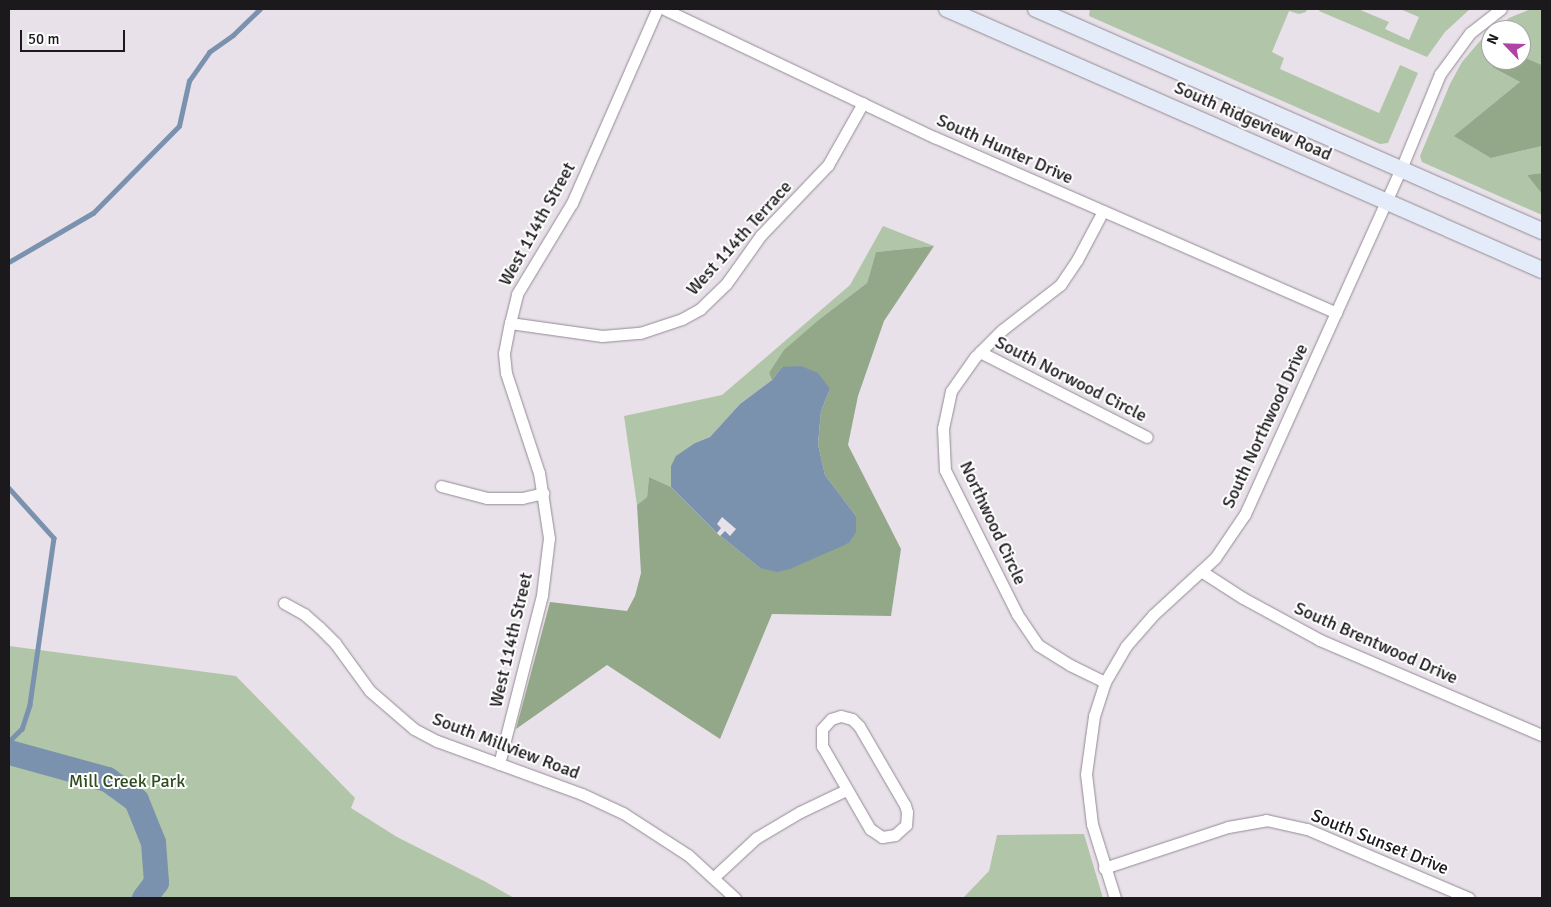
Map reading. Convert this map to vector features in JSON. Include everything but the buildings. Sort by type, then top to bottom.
[{"type":"main road","name":"South Ridgeview Road","points":[[947,9],[1542,270]]},
{"type":"main road","name":"South Ridgeview Road","points":[[1036,9],[1542,231]]},
{"type":"street","name":"West 114th Street","points":[[499,764],[542,595],[549,538],[543,493],[535,456],[506,373],[504,353],[510,323],[517,294],[572,203],[657,9]]},
{"type":"street","name":"South Hunter Drive","points":[[664,9],[863,103],[1336,313]]},
{"type":"street","name":"South Northwood Drive","points":[[1115,898],[1104,868],[1092,824],[1086,774],[1094,716],[1105,682],[1126,646],[1154,615],[1215,558],[1245,514],[1401,169],[1440,74],[1470,33],[1501,9]]},
{"type":"street","name":"West 114th Terrace","points":[[510,323],[602,336],[640,333],[682,319],[700,309],[726,284],[761,235],[828,165],[863,103]]},
{"type":"street","name":"Northwood Circle","points":[[1103,211],[1077,260],[1060,285],[1002,330],[980,352],[951,391],[942,428],[945,470],[964,513],[1017,614],[1038,645],[1105,682]]},
{"type":"street","name":"South Norwood Circle","points":[[980,352],[1147,437]]},
{"type":"street","points":[[441,486],[487,498],[522,498],[543,493]]},
{"type":"street","name":"South Brentwood Drive","points":[[1201,571],[1242,598],[1320,640],[1542,735]]},
{"type":"street","name":"South Millview Road","points":[[284,603],[320,626],[370,690],[414,729],[437,741],[582,794],[623,812],[688,854],[735,898]]},
{"type":"street","points":[[841,716],[852,719],[859,726],[905,805],[908,819],[906,825],[902,831],[889,837],[876,834],[846,790],[821,740],[822,728],[826,723],[841,716]]},
{"type":"street","points":[[714,877],[756,838],[800,812],[846,790]]},
{"type":"street","name":"South Sunset Drive","points":[[1104,868],[1228,827],[1266,820],[1307,829],[1469,898]]},
{"type":"green space","points":[[1090,9],[1307,9],[1306,12],[1299,14],[1289,11],[1272,52],[1284,58],[1280,69],[1379,113],[1400,65],[1418,73],[1388,143],[1380,144],[1089,16]]},
{"type":"green space","points":[[1320,9],[1358,9],[1389,22],[1385,29],[1409,40],[1419,17],[1400,9],[1470,9],[1445,32],[1427,57],[1319,11]]},
{"type":"green space","points":[[1531,9],[1542,9],[1542,65],[1531,60],[1531,20],[1506,20]]},
{"type":"green space","points":[[1480,41],[1481,70],[1498,70],[1520,82],[1491,158],[1542,146],[1542,173],[1527,175],[1542,194],[1542,215],[1422,162],[1420,156],[1450,84],[1462,62]]},
{"type":"green space","points":[[1531,60],[1542,65],[1542,146],[1491,158],[1454,136],[1520,82],[1498,70],[1531,70]]},
{"type":"green space","points":[[1542,173],[1542,194],[1527,175]]},
{"type":"green space","points":[[883,226],[934,246],[876,252],[867,283],[821,318],[769,373],[772,380],[740,404],[710,437],[695,443],[671,466],[671,487],[649,477],[647,497],[637,505],[624,416],[722,395],[850,285]]},
{"type":"green space","points":[[934,246],[884,321],[858,396],[848,445],[901,549],[891,616],[772,614],[720,739],[607,665],[516,729],[550,602],[627,611],[635,596],[641,573],[637,505],[647,497],[649,477],[671,487],[716,532],[760,568],[849,543],[856,516],[825,475],[818,444],[821,411],[830,389],[782,367],[772,380],[769,373],[784,350],[821,318],[867,283],[876,252]]},
{"type":"green space","name":"Mill Creek Park","points":[[9,646],[236,676],[355,798],[351,808],[397,837],[514,898],[9,898]]},
{"type":"green space","points":[[1084,834],[1103,898],[963,898],[989,871],[997,835]]},
{"type":"water","points":[[801,366],[818,373],[830,389],[821,411],[818,444],[825,475],[856,516],[856,532],[849,543],[790,569],[777,572],[760,568],[716,532],[671,487],[671,466],[676,456],[695,443],[710,437],[740,404],[772,380],[782,367]]},
{"type":"pier","points":[[722,517],[736,529],[730,536],[725,531],[720,536],[717,533],[721,528],[717,524]]},
{"type":"waterway","points":[[9,262],[93,213],[179,126],[189,81],[209,52],[233,35],[260,9]]},
{"type":"waterway","points":[[9,488],[54,538],[30,705],[22,729],[9,742]]},
{"type":"waterway","points":[[9,752],[107,779],[136,800],[153,842],[156,882],[144,898]]}]
